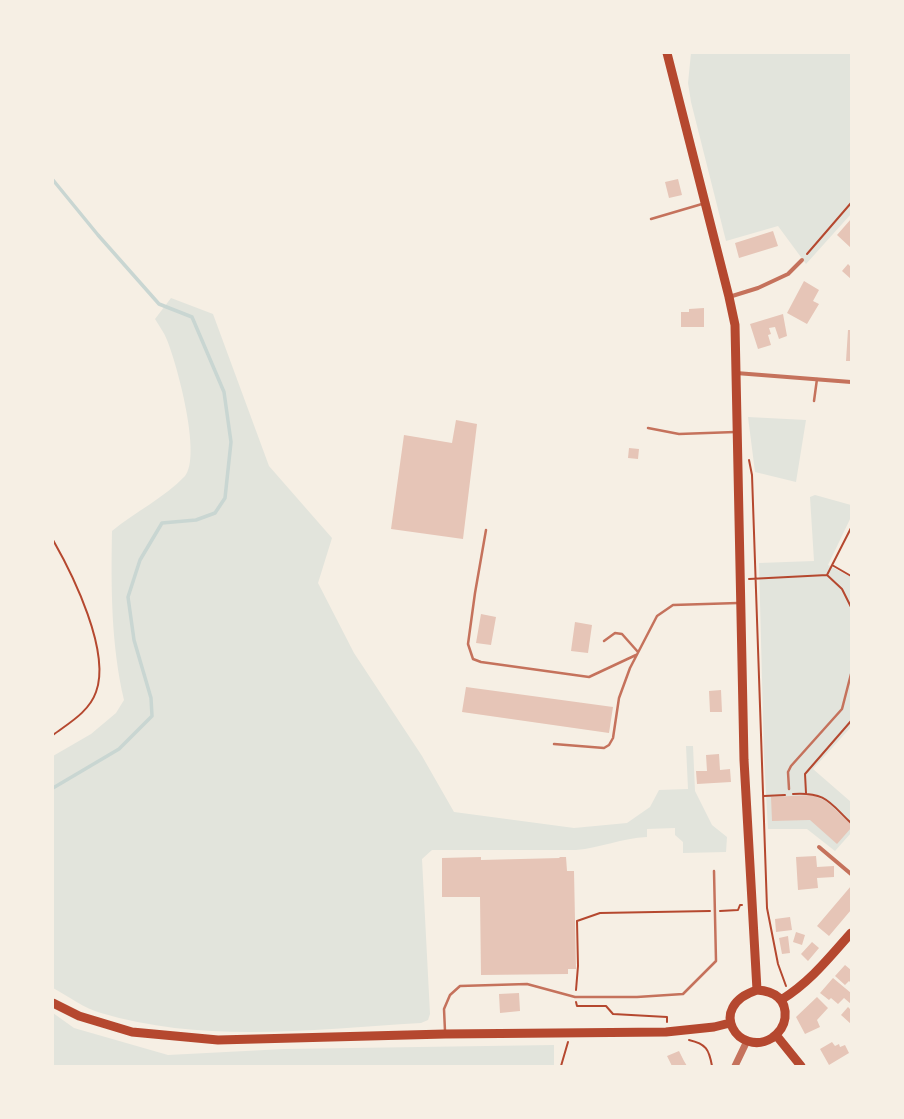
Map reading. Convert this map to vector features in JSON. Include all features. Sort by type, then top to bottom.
[{"type":"main road","points":[[667,53],[730,296],[735,325],[744,760],[757,990]]},
{"type":"main road","points":[[781,1000],[812,977],[851,933]]},
{"type":"main road","points":[[757,990],[768,990],[781,1000],[785,1013],[785,1022],[776,1035],[762,1042],[747,1041],[735,1032],[730,1023],[731,1008],[735,1003],[748,992],[757,990]]},
{"type":"main road","points":[[53,1003],[79,1016],[132,1032],[218,1040],[445,1034],[666,1032],[714,1027],[730,1023]]},
{"type":"main road","points":[[776,1035],[801,1066]]},
{"type":"street","points":[[730,296],[758,288],[788,274],[802,260]]},
{"type":"street","points":[[736,373],[851,382]]},
{"type":"street","points":[[819,847],[851,874]]},
{"type":"street","points":[[735,1066],[747,1041]]},
{"type":"lane","points":[[651,219],[706,203]]},
{"type":"lane","points":[[814,401],[817,380]]},
{"type":"lane","points":[[648,428],[679,434],[737,432]]},
{"type":"lane","points":[[486,530],[468,644],[473,659],[481,662],[589,677],[637,654]]},
{"type":"lane","points":[[554,744],[604,748],[609,745],[613,738],[620,698],[637,654],[657,616],[673,605],[741,603]]},
{"type":"lane","points":[[604,641],[615,633],[622,634],[637,654]]},
{"type":"lane","points":[[789,789],[788,772],[791,766],[842,709],[851,674]]},
{"type":"lane","points":[[445,1034],[444,1009],[450,995],[460,986],[527,984],[575,997],[637,997],[683,994],[716,961],[714,871]]},
{"type":"path","points":[[802,260],[851,203]]},
{"type":"path","points":[[748,454],[752,475],[767,903],[778,964],[789,995]]},
{"type":"path","points":[[826,575],[851,528]]},
{"type":"path","points":[[53,540],[64,560],[84,606],[96,640],[100,670],[96,692],[87,707],[73,721],[53,735]]},
{"type":"path","points":[[832,565],[851,576]]},
{"type":"path","points":[[740,579],[826,575],[842,589],[851,606]]},
{"type":"path","points":[[806,794],[805,774],[851,721]]},
{"type":"path","points":[[764,796],[817,794],[851,823]]},
{"type":"path","points":[[666,1032],[667,1016],[613,1014],[606,1006],[577,1006],[575,997],[578,966],[577,921],[600,913],[738,910],[740,905],[767,903]]},
{"type":"path","points":[[561,1066],[570,1034]]},
{"type":"path","points":[[688,1040],[700,1043],[710,1053],[712,1066]]},
{"type":"shaded area","points":[[691,53],[851,53],[851,214],[806,264],[778,226],[726,241],[691,102],[688,83]]},
{"type":"shaded area","points":[[171,298],[213,314],[269,466],[332,538],[318,583],[354,653],[422,756],[454,812],[574,828],[627,823],[650,807],[659,790],[688,789],[686,746],[693,746],[695,791],[712,825],[727,837],[726,852],[683,853],[683,842],[675,835],[675,828],[647,829],[647,837],[629,839],[576,850],[432,850],[422,859],[430,1014],[428,1020],[421,1023],[301,1031],[260,1032],[180,1028],[140,1023],[101,1013],[83,1005],[53,988],[53,756],[91,734],[116,713],[124,700],[116,658],[114,637],[112,595],[112,531],[177,484],[185,476],[190,465],[191,450],[182,388],[167,340],[155,319]]},
{"type":"shaded area","points":[[748,417],[806,420],[796,482],[755,472]]},
{"type":"shaded area","points":[[815,495],[851,505],[851,517],[828,565],[851,577],[851,727],[813,769],[851,802],[851,833],[835,851],[807,829],[768,829],[764,757],[759,563],[814,561],[810,497]]},
{"type":"shaded area","points":[[53,1013],[74,1028],[168,1055],[284,1049],[554,1045],[554,1066],[53,1066]]},
{"type":"building","points":[[678,179],[682,195],[669,198],[665,182]]},
{"type":"building","points":[[851,219],[851,248],[837,235]]},
{"type":"building","points":[[773,231],[778,246],[739,258],[735,243]]},
{"type":"building","points":[[848,264],[851,267],[851,279],[842,271]]},
{"type":"building","points":[[804,281],[819,290],[813,301],[819,304],[807,324],[787,313]]},
{"type":"building","points":[[704,308],[704,327],[681,327],[681,312],[689,312],[689,309]]},
{"type":"building","points":[[783,314],[787,336],[779,339],[775,327],[769,328],[771,334],[768,335],[771,345],[758,349],[750,324]]},
{"type":"building","points":[[848,330],[851,330],[851,361],[846,361]]},
{"type":"building","points":[[456,420],[477,424],[463,539],[391,529],[404,435],[452,443]]},
{"type":"building","points":[[629,448],[639,449],[638,459],[628,458]]},
{"type":"building","points":[[481,614],[496,617],[491,645],[476,643]]},
{"type":"building","points":[[575,622],[592,625],[588,653],[571,651]]},
{"type":"building","points":[[466,687],[613,707],[609,733],[462,712]]},
{"type":"building","points":[[721,690],[722,712],[710,712],[709,691]]},
{"type":"building","points":[[719,754],[720,770],[730,769],[731,782],[697,784],[696,771],[707,771],[706,755]]},
{"type":"building","points":[[812,795],[826,801],[851,824],[851,828],[837,844],[810,820],[772,821],[771,797]]},
{"type":"building","points":[[816,856],[817,867],[834,866],[834,877],[817,878],[818,888],[798,890],[796,857]]},
{"type":"building","points":[[481,857],[481,860],[566,857],[567,871],[574,871],[576,969],[568,969],[568,974],[481,975],[480,897],[442,897],[442,858]]},
{"type":"building","points":[[851,886],[851,910],[829,936],[817,926]]},
{"type":"building","points":[[790,917],[792,930],[776,932],[775,919]]},
{"type":"building","points":[[796,932],[805,935],[802,945],[793,942]]},
{"type":"building","points":[[788,936],[790,953],[782,954],[779,938]]},
{"type":"building","points":[[812,942],[819,948],[808,961],[801,954]]},
{"type":"building","points":[[845,965],[851,970],[851,983],[849,981],[845,985],[835,976]]},
{"type":"building","points":[[833,978],[851,993],[851,1004],[844,998],[838,1004],[831,998],[829,1000],[820,993]]},
{"type":"building","points":[[519,993],[520,1011],[500,1013],[499,994]]},
{"type":"building","points":[[817,997],[828,1008],[817,1020],[820,1027],[805,1034],[796,1017]]},
{"type":"building","points":[[848,1007],[851,1010],[851,1024],[841,1015]]},
{"type":"building","points":[[832,1042],[835,1046],[839,1044],[840,1047],[845,1045],[849,1053],[829,1065],[820,1049]]},
{"type":"building","points":[[679,1051],[687,1066],[672,1066],[667,1056]]},
{"type":"waterway","points":[[53,180],[98,235],[159,304],[192,317],[224,392],[231,442],[225,498],[215,513],[196,520],[162,523],[140,560],[128,597],[134,640],[151,698],[152,716],[119,749],[53,788]]}]
